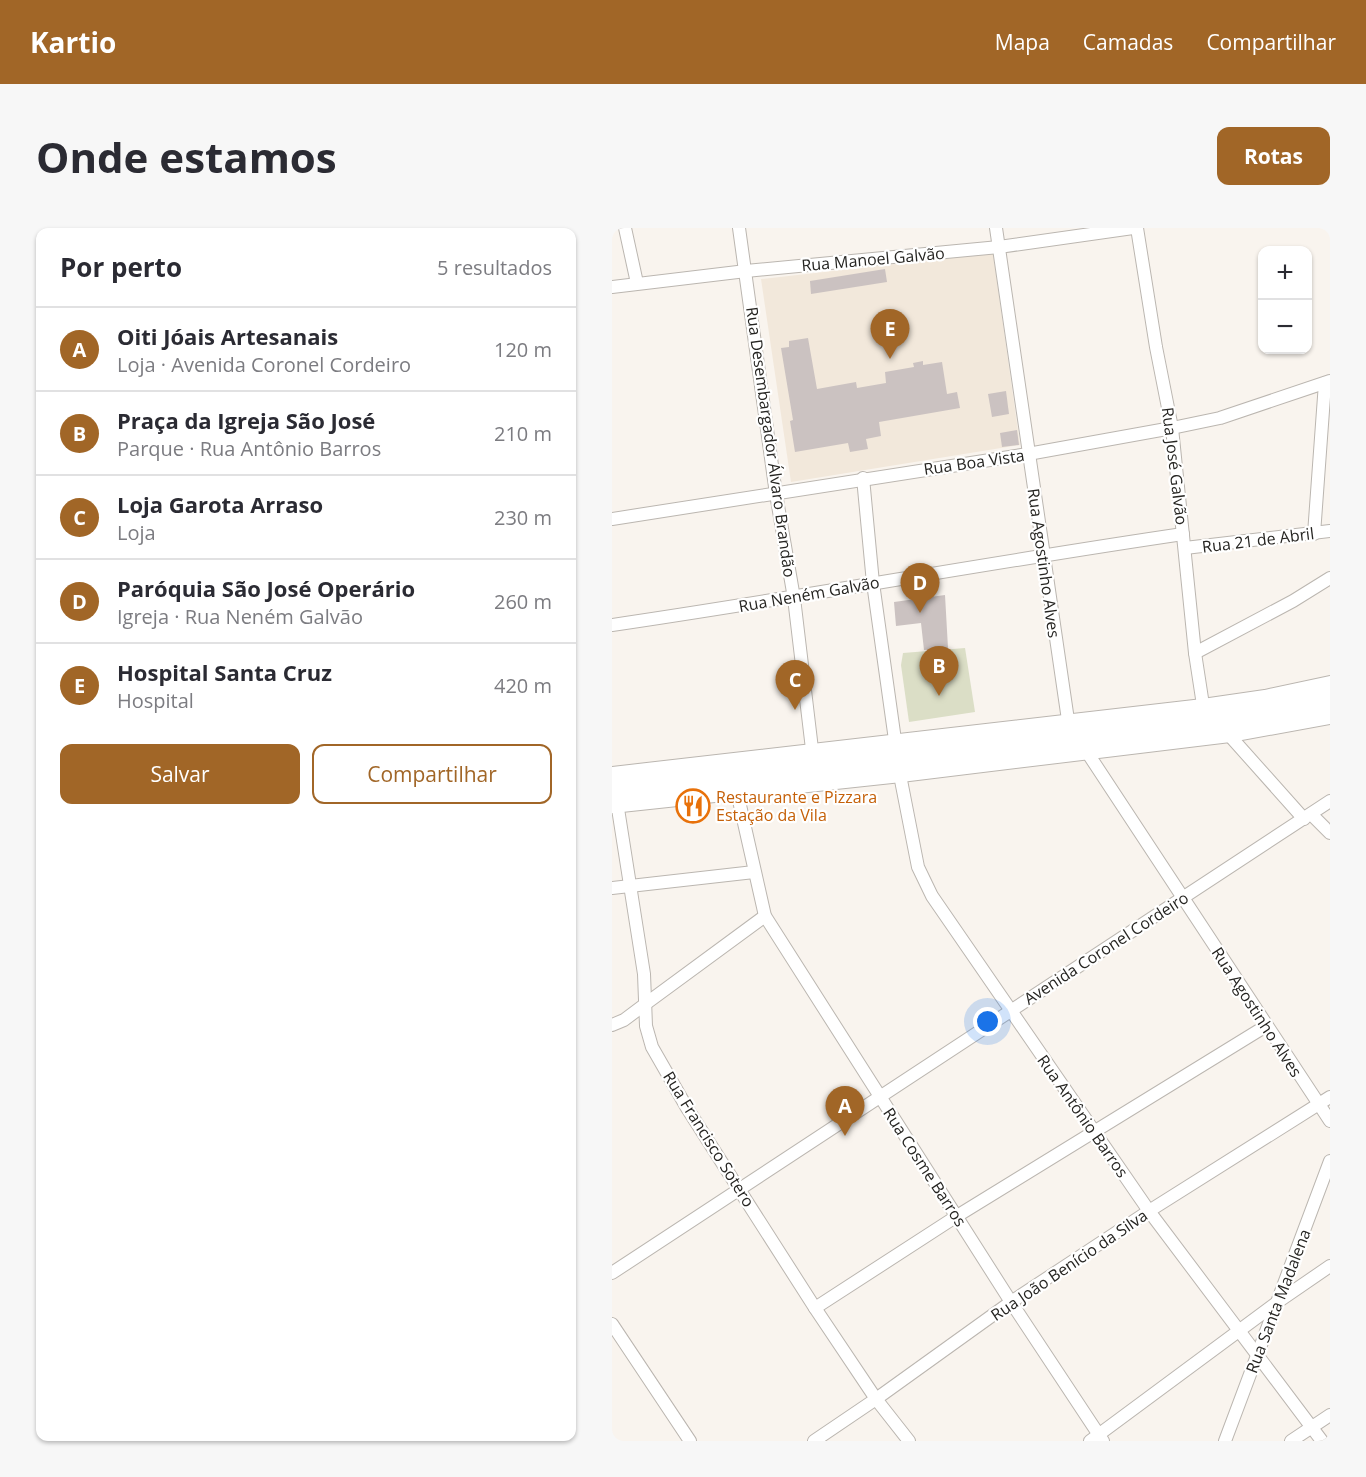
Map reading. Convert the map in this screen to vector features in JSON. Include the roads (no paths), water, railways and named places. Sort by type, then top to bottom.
[{"type":"main road","points":[[614,798],[803,768],[1042,742],[1328,700]]},
{"type":"main road","points":[[614,798],[736,789],[803,768],[900,770],[1042,742]]},
{"type":"street","points":[[625,228],[637,283]]},
{"type":"street","name":"Rua Desembargador Álvaro Brandão","points":[[739,228],[776,494],[794,598],[803,768]]},
{"type":"street","name":"Rua Agostinho Alves","points":[[996,228],[1068,720]]},
{"type":"street","name":"Rua Manoel Galvão","points":[[612,286],[999,247],[1135,228]]},
{"type":"street","name":"Rua José Galvão","points":[[1135,228],[1172,428],[1195,653],[1203,705]]},
{"type":"street","points":[[1314,534],[1328,382]]},
{"type":"street","name":"Rua Boa Vista","points":[[612,519],[1028,454],[1172,428],[1220,418],[1328,382]]},
{"type":"street","points":[[863,478],[873,583],[895,740]]},
{"type":"street","name":"Rua 21 de Abril","points":[[1185,548],[1330,531]]},
{"type":"street","name":"Rua Neném Galvão","points":[[612,625],[794,598],[1042,554],[1183,534]]},
{"type":"street","points":[[1195,653],[1293,601],[1330,578]]},
{"type":"street","points":[[612,773],[803,768],[895,740],[1265,696],[1328,700]]},
{"type":"street","points":[[900,770],[1230,736],[1328,700]]},
{"type":"street","points":[[1230,736],[1308,816],[1330,833]]},
{"type":"street","name":"Rua Agostinho Alves","points":[[1087,752],[1330,1121]]},
{"type":"street","name":"Rua Antônio Barros","points":[[900,770],[918,867],[932,896],[1149,1211],[1322,1441]]},
{"type":"street","name":"Rua Cosme Barros","points":[[736,789],[765,916],[1097,1439]]},
{"type":"street","name":"Rua Francisco Sotero","points":[[614,798],[631,886],[644,974],[646,1026],[652,1047],[687,1108],[815,1308],[876,1399],[909,1441]]},
{"type":"street","name":"Avenida Coronel Cordeiro","points":[[612,1273],[1330,801]]},
{"type":"street","points":[[612,888],[754,872]]},
{"type":"street","points":[[612,1025],[624,1020],[765,916]]},
{"type":"street","points":[[815,1308],[957,1216],[1266,1026]]},
{"type":"street","name":"Rua João Benício da Silva","points":[[813,1441],[876,1399],[1011,1302],[1149,1211],[1330,1097]]},
{"type":"street","name":"Rua Santa Madalena","points":[[1225,1441],[1330,1161]]},
{"type":"street","points":[[1097,1439],[1279,1300],[1330,1266]]},
{"type":"street","points":[[612,1324],[690,1441]]},
{"type":"street","points":[[1291,1441],[1330,1415]]},
{"type":"place","name":"Hospital Santa Cruz","points":[[890,359]]},
{"type":"place","name":"Paróquia São José Operário","points":[[920,613]]},
{"type":"place","name":"Praça da Igreja São José","points":[[939,696]]},
{"type":"place","name":"Loja Garota Arraso","points":[[795,710]]},
{"type":"place","name":"Restaurante e Pizzara Estação da Vila","points":[[693,806]]},
{"type":"place","name":"Oiti Jóais Artesanais","points":[[845,1136]]}]
